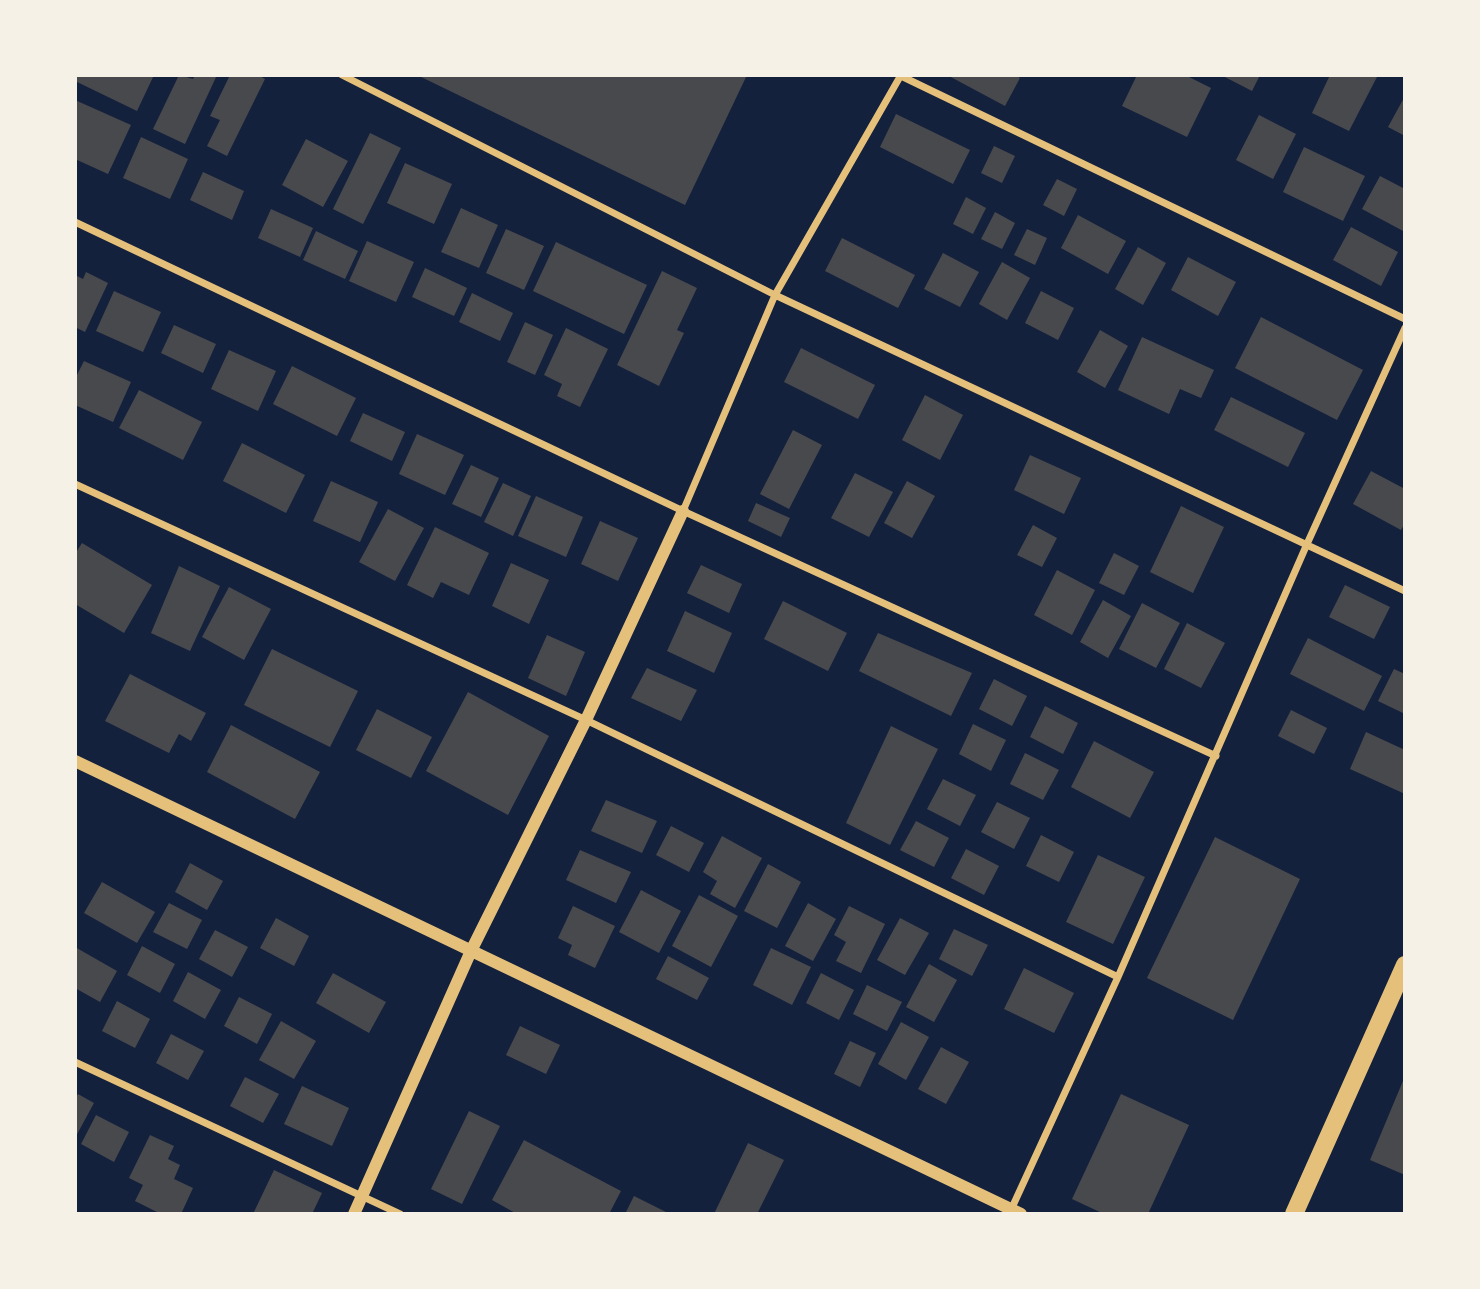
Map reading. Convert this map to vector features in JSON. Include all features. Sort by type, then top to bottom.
[{"type":"main road","points":[[1294,1214],[1405,965]]},
{"type":"street","points":[[342,75],[357,78],[775,295],[1405,591]]},
{"type":"street","points":[[354,1214],[471,950],[586,720],[682,511],[775,295],[901,75],[1405,319]]},
{"type":"street","points":[[75,222],[682,511],[1216,756]]},
{"type":"street","points":[[75,761],[1014,1212],[1307,544],[1405,328]]},
{"type":"street","points":[[75,484],[586,720],[1118,976]]},
{"type":"street","points":[[75,1062],[400,1214]]},
{"type":"building","points":[[75,75],[154,75],[137,111],[75,81]]},
{"type":"building","points":[[179,75],[193,79],[195,75],[217,75],[185,144],[153,129]]},
{"type":"building","points":[[230,75],[258,75],[265,79],[227,156],[207,146],[220,120],[210,116]]},
{"type":"building","points":[[417,75],[747,75],[685,205]]},
{"type":"building","points":[[947,75],[1015,75],[1020,78],[1005,106]]},
{"type":"building","points":[[1137,75],[1185,75],[1211,88],[1187,137],[1122,106]]},
{"type":"building","points":[[1221,75],[1260,75],[1252,91]]},
{"type":"building","points":[[1330,75],[1378,75],[1349,131],[1312,113]]},
{"type":"building","points":[[1405,96],[1405,136],[1388,127]]},
{"type":"building","points":[[75,100],[131,125],[108,174],[75,159]]},
{"type":"building","points":[[896,114],[970,150],[953,184],[880,147]]},
{"type":"building","points":[[1259,115],[1296,134],[1273,179],[1236,160]]},
{"type":"building","points":[[370,133],[401,148],[363,224],[333,209]]},
{"type":"building","points":[[141,137],[188,159],[170,199],[123,178]]},
{"type":"building","points":[[306,139],[348,161],[323,207],[282,185]]},
{"type":"building","points":[[994,146],[1015,156],[1002,183],[981,173]]},
{"type":"building","points":[[1304,147],[1365,176],[1343,221],[1283,192]]},
{"type":"building","points":[[405,163],[452,184],[434,224],[387,203]]},
{"type":"building","points":[[203,172],[244,191],[232,220],[190,200]]},
{"type":"building","points":[[1380,176],[1405,189],[1405,232],[1362,209]]},
{"type":"building","points":[[1057,179],[1077,189],[1064,216],[1043,205]]},
{"type":"building","points":[[966,197],[986,208],[973,234],[953,224]]},
{"type":"building","points":[[461,208],[498,225],[479,268],[441,252]]},
{"type":"building","points":[[271,209],[313,228],[300,257],[258,238]]},
{"type":"building","points":[[995,212],[1015,223],[1002,249],[981,239]]},
{"type":"building","points":[[1078,215],[1126,241],[1108,274],[1061,248]]},
{"type":"building","points":[[1351,227],[1398,252],[1381,286],[1333,260]]},
{"type":"building","points":[[506,229],[544,246],[524,290],[486,273]]},
{"type":"building","points":[[1027,229],[1047,238],[1035,265],[1014,255]]},
{"type":"building","points":[[316,231],[358,251],[345,279],[303,260]]},
{"type":"building","points":[[842,238],[915,275],[898,308],[825,271]]},
{"type":"building","points":[[367,241],[414,262],[396,302],[349,281]]},
{"type":"building","points":[[556,242],[647,285],[624,334],[533,291]]},
{"type":"building","points":[[1138,247],[1166,263],[1143,305],[1115,289]]},
{"type":"building","points":[[943,253],[979,272],[960,307],[924,289]]},
{"type":"building","points":[[1188,257],[1236,282],[1218,316],[1171,290]]},
{"type":"building","points":[[1002,262],[1030,278],[1007,320],[979,304]]},
{"type":"building","points":[[425,268],[467,288],[454,316],[412,297]]},
{"type":"building","points":[[662,271],[697,288],[677,330],[684,333],[659,386],[617,365]]},
{"type":"building","points":[[86,272],[108,283],[85,332],[75,327],[75,275],[83,279]]},
{"type":"building","points":[[114,291],[161,312],[143,352],[96,331]]},
{"type":"building","points":[[1041,291],[1074,308],[1058,340],[1025,323]]},
{"type":"building","points":[[472,293],[513,313],[500,341],[459,322]]},
{"type":"building","points":[[1261,317],[1363,370],[1337,420],[1235,368]]},
{"type":"building","points":[[525,322],[553,335],[535,375],[507,362]]},
{"type":"building","points":[[174,325],[216,344],[203,373],[161,353]]},
{"type":"building","points":[[566,328],[608,349],[580,407],[557,396],[562,384],[544,375]]},
{"type":"building","points":[[1100,330],[1128,346],[1105,388],[1077,372]]},
{"type":"building","points":[[1142,337],[1214,370],[1201,398],[1180,389],[1169,414],[1118,390]]},
{"type":"building","points":[[801,348],[875,385],[858,419],[784,382]]},
{"type":"building","points":[[229,350],[276,371],[258,411],[211,389]]},
{"type":"building","points":[[84,361],[131,382],[113,422],[75,405],[75,379]]},
{"type":"building","points":[[292,366],[356,398],[337,436],[273,404]]},
{"type":"building","points":[[139,390],[202,422],[183,460],[119,428]]},
{"type":"building","points":[[925,395],[963,415],[940,460],[902,440]]},
{"type":"building","points":[[1231,397],[1305,433],[1288,467],[1214,430]]},
{"type":"building","points":[[363,413],[405,432],[392,461],[350,441]]},
{"type":"building","points":[[793,430],[822,445],[789,509],[760,494]]},
{"type":"building","points":[[417,434],[464,455],[445,495],[399,474]]},
{"type":"building","points":[[242,443],[305,475],[286,513],[223,481]]},
{"type":"building","points":[[1030,455],[1081,478],[1064,514],[1014,490]]},
{"type":"building","points":[[471,465],[499,478],[481,517],[452,504]]},
{"type":"building","points":[[1371,471],[1405,489],[1405,523],[1401,530],[1353,504]]},
{"type":"building","points":[[855,473],[893,492],[869,537],[831,518]]},
{"type":"building","points":[[331,481],[378,502],[360,542],[313,521]]},
{"type":"building","points":[[907,481],[935,496],[912,538],[884,523]]},
{"type":"building","points":[[503,483],[531,496],[513,536],[484,522]]},
{"type":"building","points":[[536,496],[583,517],[566,557],[518,536]]},
{"type":"building","points":[[756,503],[790,518],[781,537],[748,521]]},
{"type":"building","points":[[1181,506],[1224,527],[1193,593],[1150,572]]},
{"type":"building","points":[[388,509],[424,528],[395,581],[359,562]]},
{"type":"building","points":[[600,521],[638,538],[618,581],[581,564]]},
{"type":"building","points":[[1033,525],[1057,538],[1042,567],[1017,555]]},
{"type":"building","points":[[435,527],[489,553],[469,595],[441,582],[433,598],[407,585]]},
{"type":"building","points":[[82,543],[152,585],[124,633],[75,604],[75,554]]},
{"type":"building","points":[[1114,553],[1139,566],[1124,595],[1099,583]]},
{"type":"building","points":[[511,563],[549,580],[529,624],[492,606]]},
{"type":"building","points":[[701,565],[742,584],[729,613],[687,593]]},
{"type":"building","points":[[179,566],[220,586],[190,651],[151,633]]},
{"type":"building","points":[[1057,570],[1095,590],[1072,635],[1034,615]]},
{"type":"building","points":[[1345,585],[1390,607],[1374,639],[1329,617]]},
{"type":"building","points":[[229,587],[271,609],[244,660],[202,637]]},
{"type":"building","points":[[1103,600],[1131,616],[1108,658],[1080,642]]},
{"type":"building","points":[[783,601],[847,633],[828,671],[764,639]]},
{"type":"building","points":[[1142,603],[1180,623],[1156,668],[1119,649]]},
{"type":"building","points":[[685,611],[732,633],[714,673],[667,651]]},
{"type":"building","points":[[1187,623],[1225,643],[1201,688],[1164,669]]},
{"type":"building","points":[[878,633],[972,673],[951,716],[859,671]]},
{"type":"building","points":[[547,635],[585,652],[566,696],[528,678]]},
{"type":"building","points":[[1308,638],[1382,676],[1364,711],[1290,674]]},
{"type":"building","points":[[272,649],[358,691],[330,747],[244,705]]},
{"type":"building","points":[[647,668],[697,690],[681,721],[631,698]]},
{"type":"building","points":[[1394,669],[1405,674],[1405,714],[1378,701]]},
{"type":"building","points":[[130,674],[206,713],[191,741],[179,734],[169,753],[105,721]]},
{"type":"building","points":[[994,679],[1027,696],[1012,726],[979,709]]},
{"type":"building","points":[[468,692],[549,736],[508,815],[426,771]]},
{"type":"building","points":[[1045,706],[1078,723],[1063,754],[1030,737]]},
{"type":"building","points":[[377,709],[432,737],[411,778],[356,750]]},
{"type":"building","points":[[1291,710],[1327,728],[1314,754],[1278,736]]},
{"type":"building","points":[[973,724],[1006,740],[991,771],[959,754]]},
{"type":"building","points":[[231,725],[320,772],[295,819],[207,772]]},
{"type":"building","points":[[891,726],[938,749],[890,845],[846,823]]},
{"type":"building","points":[[1366,732],[1405,750],[1405,794],[1350,769]]},
{"type":"building","points":[[1094,741],[1154,772],[1130,818],[1071,787]]},
{"type":"building","points":[[1025,753],[1059,770],[1043,800],[1010,784]]},
{"type":"building","points":[[943,779],[976,795],[960,826],[927,809]]},
{"type":"building","points":[[606,800],[657,821],[642,853],[591,831]]},
{"type":"building","points":[[997,802],[1030,818],[1014,849],[981,832]]},
{"type":"building","points":[[916,821],[949,838],[934,867],[900,850]]},
{"type":"building","points":[[671,826],[704,843],[689,872],[656,855]]},
{"type":"building","points":[[1041,835],[1074,852],[1059,882],[1026,866]]},
{"type":"building","points":[[722,836],[762,858],[735,908],[710,894],[717,881],[703,872]]},
{"type":"building","points":[[1215,837],[1300,879],[1233,1020],[1147,978]]},
{"type":"building","points":[[966,849],[999,866],[984,895],[951,878]]},
{"type":"building","points":[[580,850],[631,872],[616,903],[566,880]]},
{"type":"building","points":[[1098,855],[1145,877],[1113,944],[1066,922]]},
{"type":"building","points":[[190,863],[223,881],[207,910],[175,892]]},
{"type":"building","points":[[768,864],[801,882],[777,928],[744,911]]},
{"type":"building","points":[[102,882],[155,912],[137,943],[84,913]]},
{"type":"building","points":[[641,890],[681,911],[659,953],[619,932]]},
{"type":"building","points":[[699,895],[738,916],[711,967],[672,946]]},
{"type":"building","points":[[169,903],[202,920],[187,949],[153,932]]},
{"type":"building","points":[[808,903],[836,919],[813,961],[785,946]]},
{"type":"building","points":[[573,906],[615,926],[595,968],[568,955],[572,945],[558,938]]},
{"type":"building","points":[[849,906],[885,924],[861,973],[836,961],[846,942],[834,935]]},
{"type":"building","points":[[276,918],[309,936],[294,966],[260,948]]},
{"type":"building","points":[[900,918],[929,933],[905,975],[877,960]]},
{"type":"building","points":[[954,929],[988,945],[972,976],[939,959]]},
{"type":"building","points":[[215,930],[248,947],[232,977],[199,959]]},
{"type":"building","points":[[142,946],[175,964],[160,993],[127,975]]},
{"type":"building","points":[[75,947],[117,971],[100,1002],[75,988]]},
{"type":"building","points":[[771,948],[811,967],[792,1005],[753,985]]},
{"type":"building","points":[[668,956],[709,978],[697,1000],[656,979]]},
{"type":"building","points":[[929,964],[957,980],[934,1022],[906,1007]]},
{"type":"building","points":[[1024,968],[1074,993],[1054,1033],[1004,1009]]},
{"type":"building","points":[[188,972],[221,990],[205,1019],[173,1001]]},
{"type":"building","points":[[333,973],[386,1002],[369,1033],[316,1003]]},
{"type":"building","points":[[821,973],[854,990],[839,1020],[806,1003]]},
{"type":"building","points":[[867,985],[902,1002],[887,1031],[853,1014]]},
{"type":"building","points":[[239,997],[272,1014],[257,1044],[224,1026]]},
{"type":"building","points":[[117,1001],[150,1019],[135,1048],[102,1031]]},
{"type":"building","points":[[281,1021],[316,1041],[294,1079],[259,1060]]},
{"type":"building","points":[[901,1022],[929,1037],[906,1080],[878,1064]]},
{"type":"building","points":[[520,1026],[560,1045],[546,1074],[506,1055]]},
{"type":"building","points":[[171,1034],[204,1051],[188,1080],[156,1063]]},
{"type":"building","points":[[850,1041],[876,1053],[860,1087],[834,1074]]},
{"type":"building","points":[[941,1047],[969,1062],[946,1104],[918,1089]]},
{"type":"building","points":[[1405,1076],[1405,1175],[1370,1160]]},
{"type":"building","points":[[245,1077],[279,1094],[263,1123],[230,1106]]},
{"type":"building","points":[[302,1086],[349,1108],[332,1146],[284,1124]]},
{"type":"building","points":[[78,1094],[94,1103],[75,1138],[75,1099]]},
{"type":"building","points":[[1121,1094],[1189,1125],[1148,1214],[1104,1214],[1072,1199]]},
{"type":"building","points":[[469,1111],[500,1126],[462,1204],[431,1189]]},
{"type":"building","points":[[96,1115],[129,1132],[114,1162],[81,1144]]},
{"type":"building","points":[[150,1135],[174,1146],[168,1159],[180,1165],[174,1179],[193,1188],[181,1214],[161,1214],[135,1201],[143,1185],[129,1178]]},
{"type":"building","points":[[524,1140],[621,1191],[609,1214],[517,1214],[492,1200]]},
{"type":"building","points":[[748,1143],[784,1160],[757,1214],[714,1214]]},
{"type":"building","points":[[274,1170],[322,1193],[312,1214],[253,1214]]},
{"type":"building","points":[[634,1196],[670,1214],[625,1214]]}]
